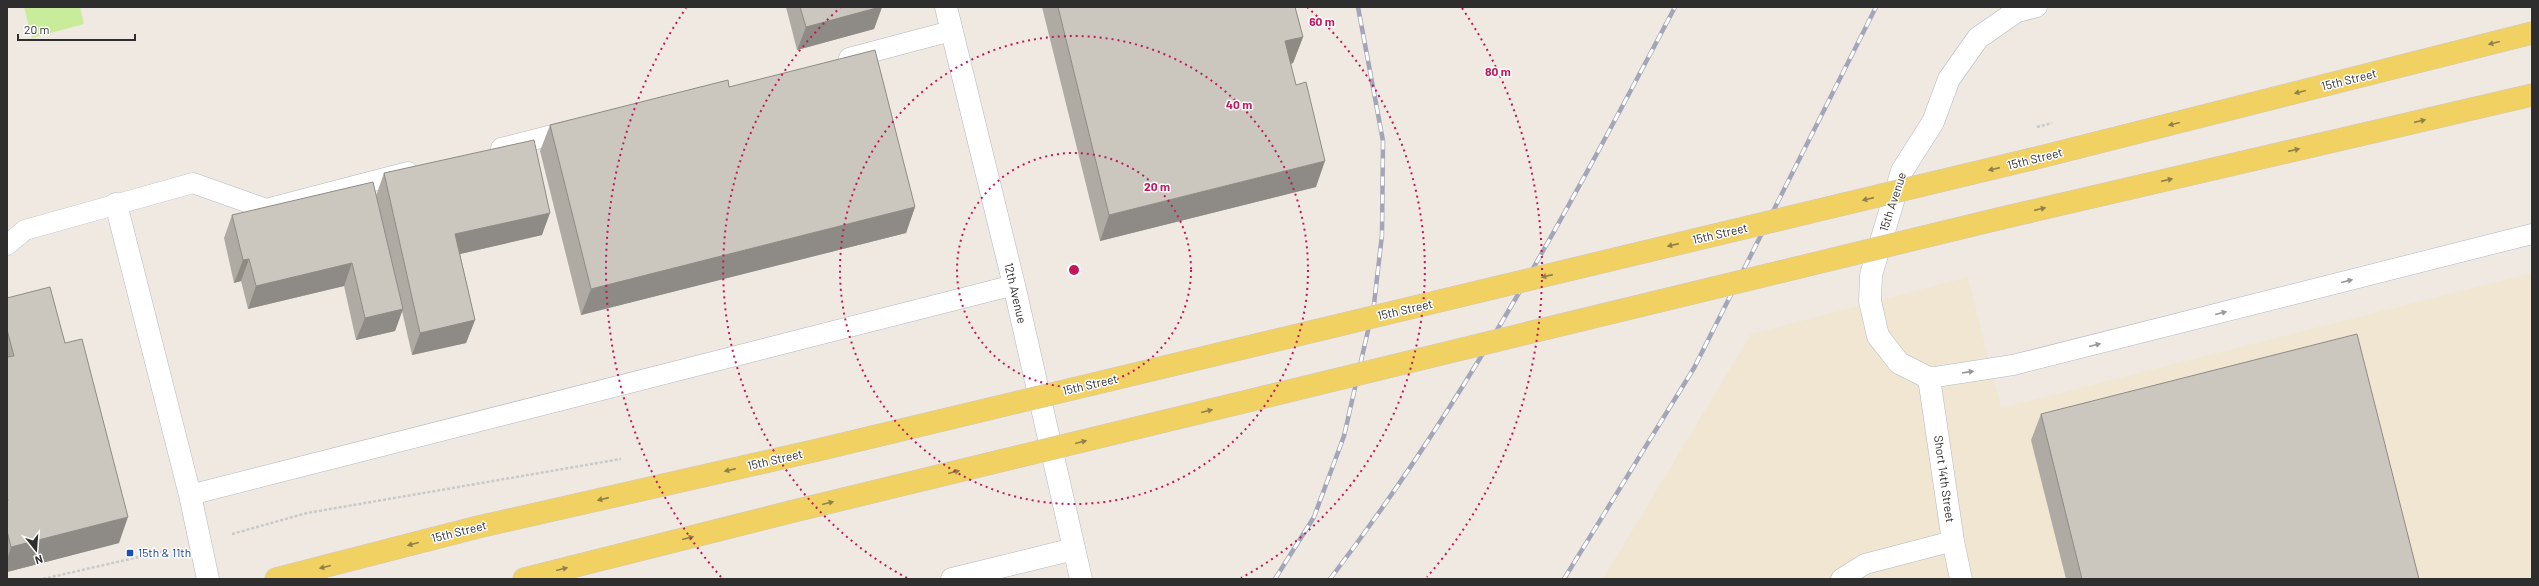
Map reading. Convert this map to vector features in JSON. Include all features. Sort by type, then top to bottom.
[{"type":"main road","name":"15th Street","points":[[283,578],[478,527],[822,449],[2032,159],[2532,34]]},
{"type":"main road","points":[[524,579],[790,512],[2002,218],[2532,95]]},
{"type":"street","name":"12th Avenue","points":[[946,7],[1014,285],[1081,579]]},
{"type":"street","name":"15th Avenue","points":[[1929,378],[1899,363],[1878,336],[1870,301],[1871,275],[1902,171],[1933,122],[1949,79],[1978,38],[2014,10]]},
{"type":"street","points":[[116,204],[190,495],[208,579]]},
{"type":"street","name":"Short 14th Street","points":[[1929,378],[1953,541],[1961,579]]},
{"type":"street","points":[[952,579],[1074,549]]},
{"type":"lane","points":[[2014,10],[2037,7]]},
{"type":"lane","points":[[828,63],[951,31]]},
{"type":"lane","points":[[482,153],[590,125]]},
{"type":"lane","points":[[7,245],[25,230],[193,183],[266,209],[428,167]]},
{"type":"lane","points":[[1929,378],[2013,365],[2532,234]]},
{"type":"lane","points":[[190,495],[1014,285]]},
{"type":"lane","points":[[1841,579],[1865,564],[1953,541]]},
{"type":"path","points":[[42,579],[200,543],[306,513],[624,459]]},
{"type":"shaded area","points":[[2532,273],[2532,579],[1603,579],[1751,334],[1968,277],[2001,408]]},
{"type":"green space","points":[[24,7],[80,7],[84,24],[32,38]]},
{"type":"building","points":[[800,7],[880,7],[806,27]]},
{"type":"building","points":[[1058,7],[1295,7],[1303,37],[1285,41],[1296,85],[1306,82],[1325,161],[1109,215]]},
{"type":"building","points":[[875,50],[915,207],[591,289],[550,125],[728,80],[729,87]]},
{"type":"building","points":[[534,140],[550,213],[455,234],[475,320],[420,333],[384,173]]},
{"type":"building","points":[[373,182],[403,309],[365,318],[352,263],[256,286],[249,259],[243,260],[232,215]]},
{"type":"building","points":[[50,287],[65,343],[82,339],[128,517],[11,547],[7,531],[7,357],[14,356],[7,330],[7,298]]},
{"type":"building","points":[[2357,334],[2419,579],[2082,579],[2041,414]]},
{"type":"railway","points":[[1275,579],[1314,517],[1344,436],[1374,304],[1382,235],[1383,141],[1358,7]]},
{"type":"railway","points":[[1330,579],[1380,512],[1427,443],[1472,372],[1556,228],[1675,7]]},
{"type":"railway","points":[[1564,579],[1694,368],[1876,7]]},
{"type":"place","name":"15th & 11th","points":[[130,553]]}]
